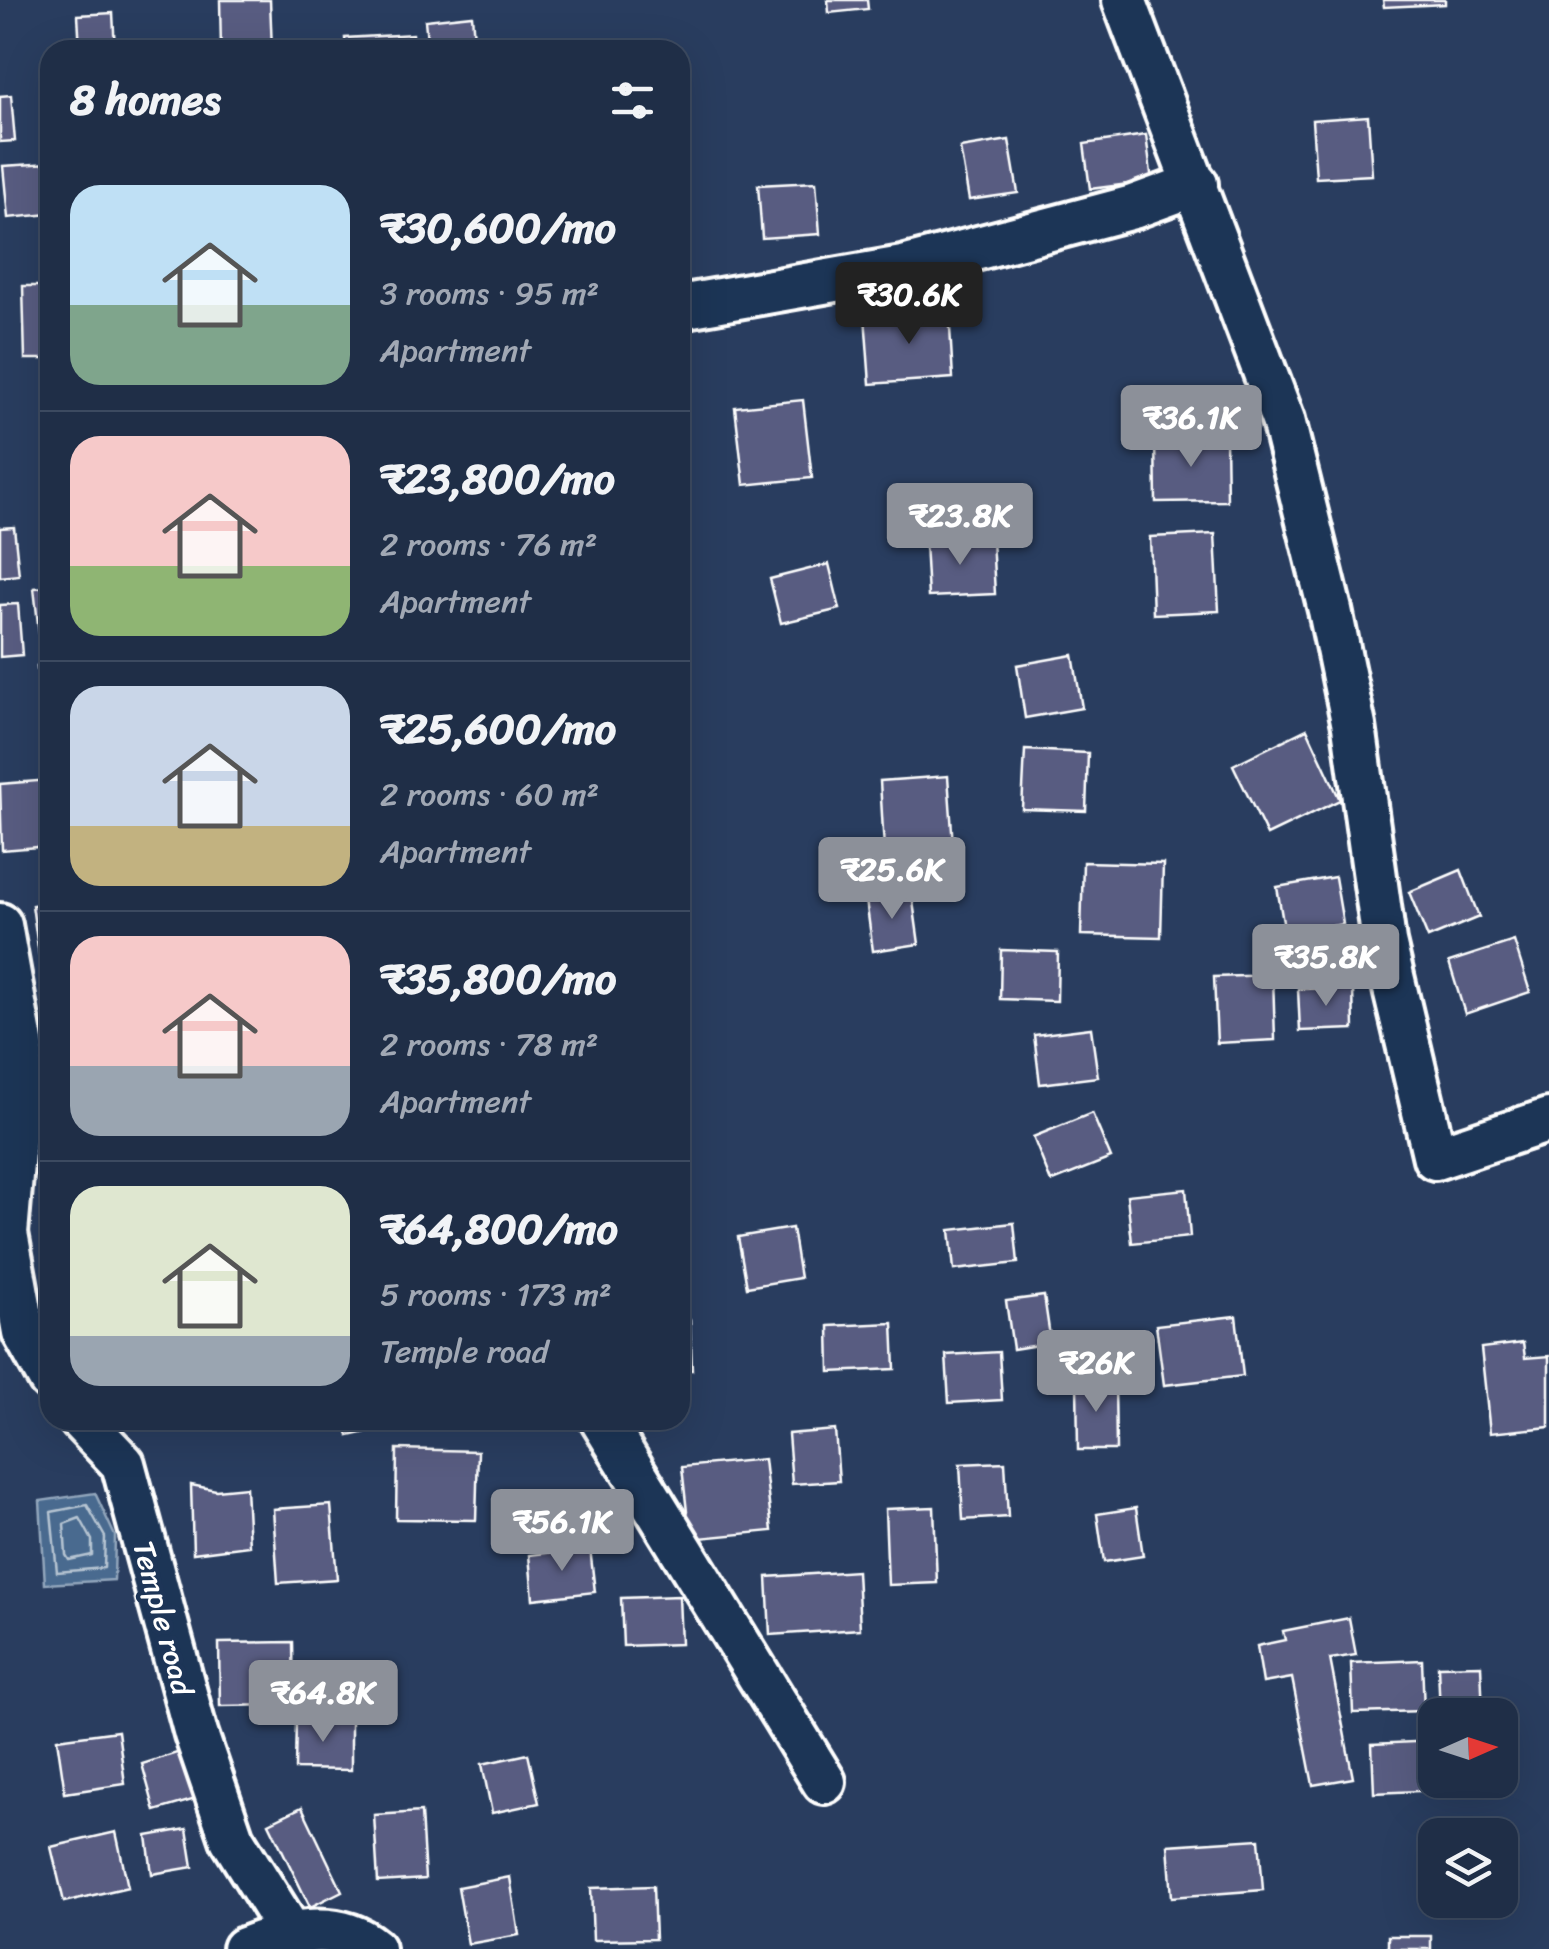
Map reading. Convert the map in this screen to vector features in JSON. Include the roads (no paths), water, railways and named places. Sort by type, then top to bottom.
[{"type":"street","points":[[1124,0],[1282,420],[1330,610],[1354,726],[1384,942],[1435,1158],[1549,1120]]},
{"type":"street","points":[[690,306],[903,268],[1132,207],[1196,184]]},
{"type":"street","points":[[0,925],[22,1048],[6,1233],[24,1332],[40,1361]]},
{"type":"street","name":"Temple road","points":[[91,1430],[123,1464],[196,1734],[232,1839],[290,1932]]},
{"type":"street","points":[[608,1430],[824,1782]]},
{"type":"street","points":[[244,1949],[290,1932],[331,1930],[373,1949]]},
{"type":"water","points":[[95,1493],[115,1536],[114,1580],[45,1584],[40,1501]]}]
